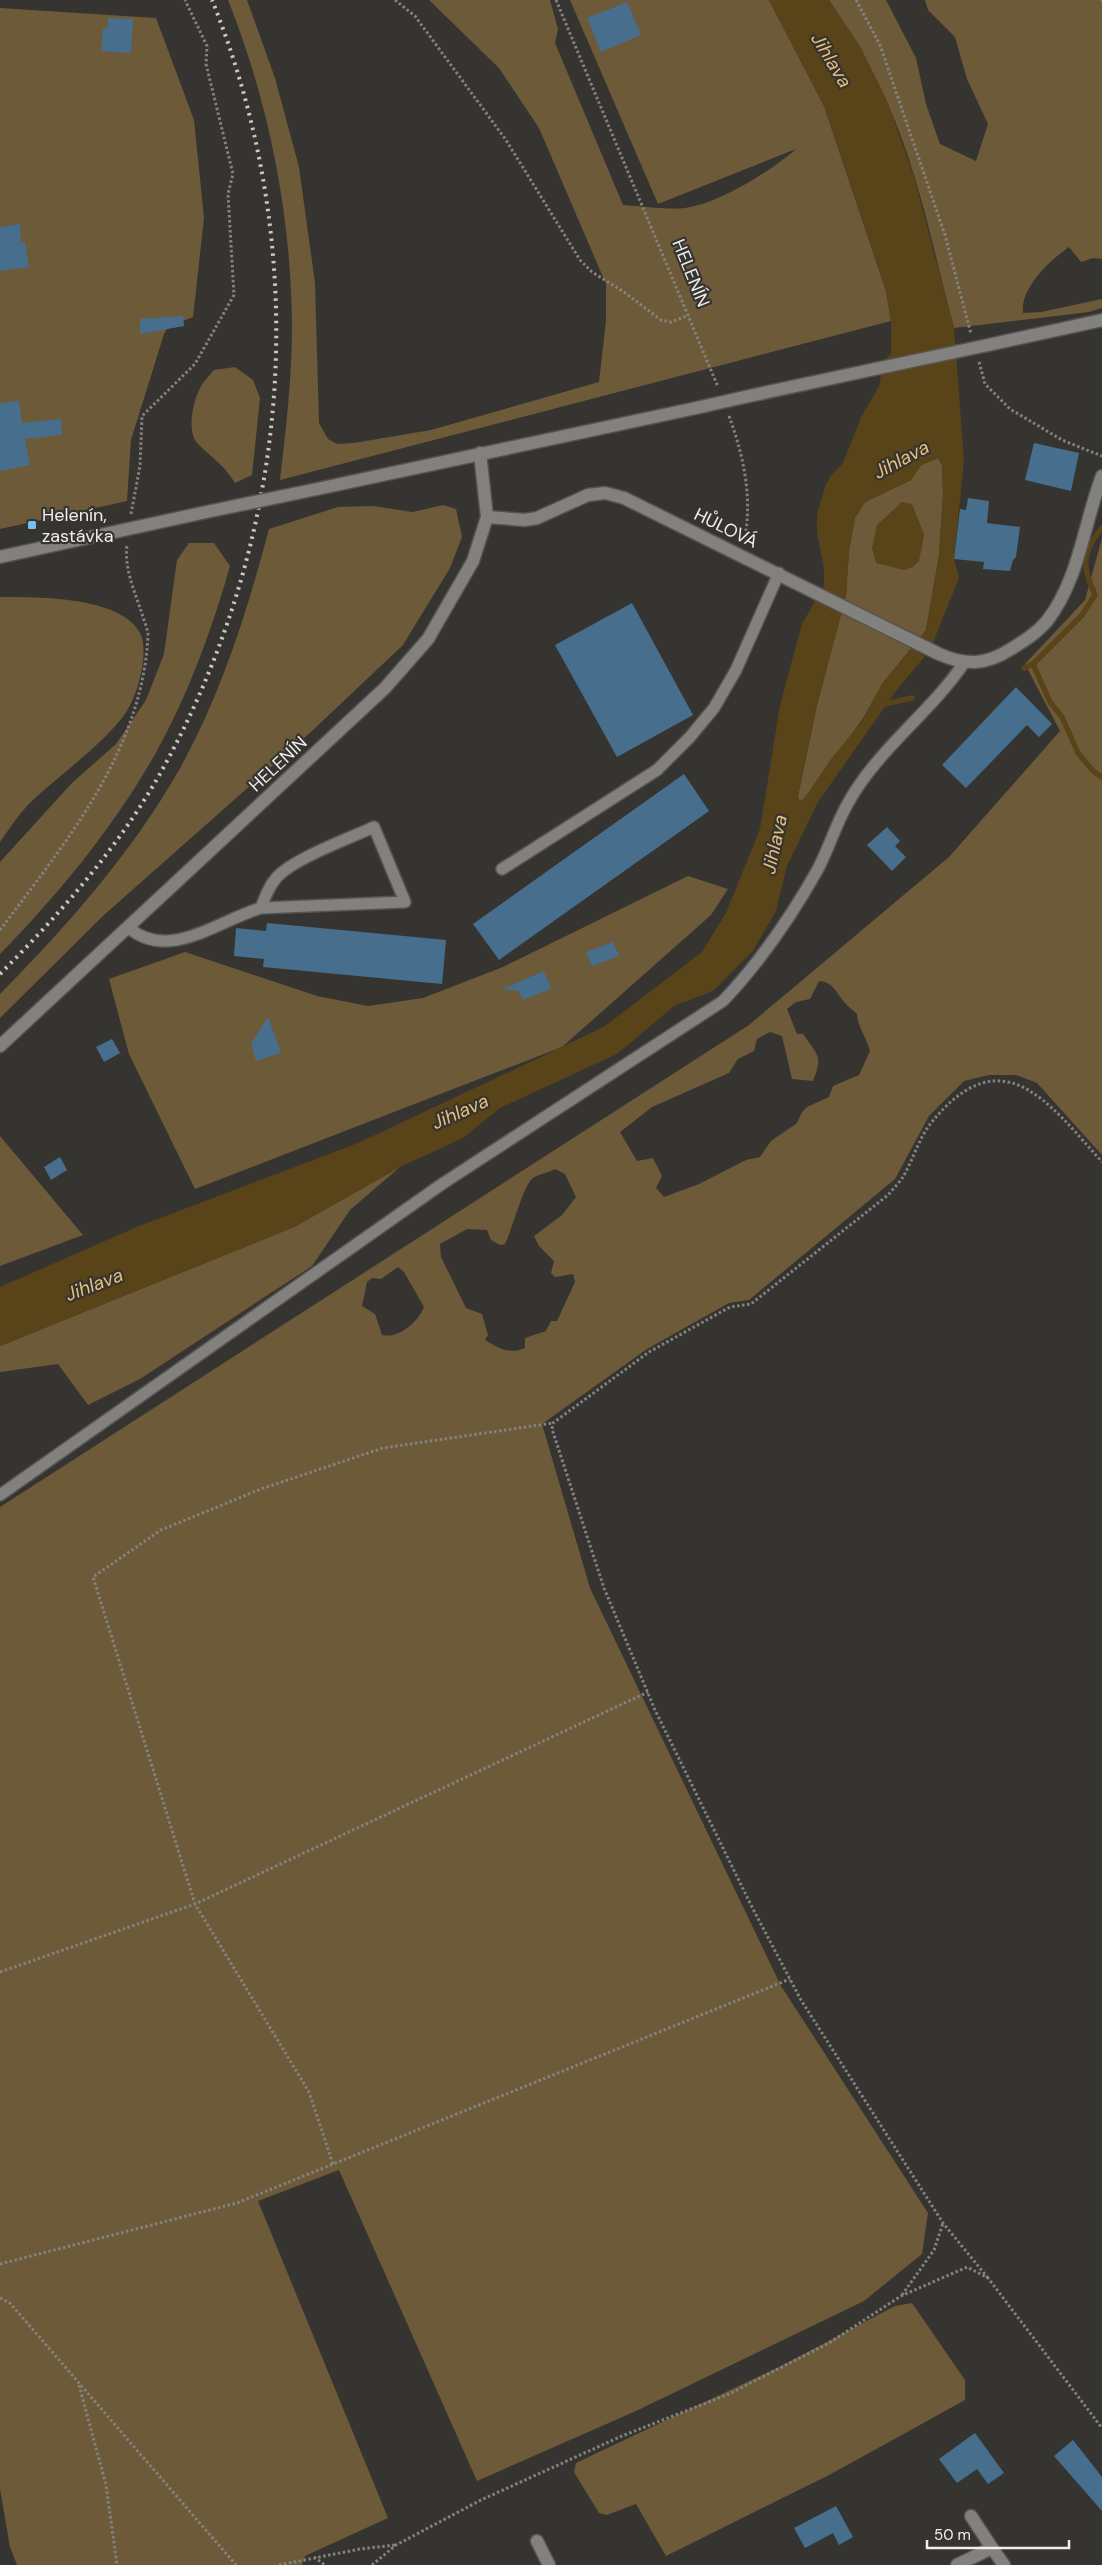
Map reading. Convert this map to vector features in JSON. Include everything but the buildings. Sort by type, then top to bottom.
[{"type":"street","points":[[0,557],[1102,320]]},
{"type":"street","name":"HELENÍN","points":[[0,1046],[129,928],[384,688],[428,639],[473,561],[487,517],[480,453]]},
{"type":"street","points":[[964,662],[975,664],[988,661],[1028,638],[1046,622],[1067,586],[1102,476]]},
{"type":"street","name":"HŮLOVÁ","points":[[487,517],[525,520],[588,495],[605,494],[624,498],[779,573],[803,587],[939,654],[964,662]]},
{"type":"street","points":[[971,2516],[1004,2565]]},
{"type":"street","points":[[536,2541],[549,2565]]},
{"type":"street","points":[[958,2565],[992,2548]]},
{"type":"lane","points":[[502,869],[657,770],[690,737],[714,708],[736,670],[779,573]]},
{"type":"lane","points":[[0,1495],[442,1184],[723,1002],[750,973],[779,935],[818,867],[848,803],[878,761],[946,689],[964,662]]},
{"type":"lane","points":[[129,928],[137,935],[164,942],[189,938],[239,914],[261,908],[405,902],[374,827],[298,863],[278,876],[268,890],[261,908]]},
{"type":"path","points":[[0,930],[98,793],[119,751],[140,691],[148,633],[125,560],[128,528],[140,466],[142,416],[195,364],[234,295],[228,194],[233,174],[206,64],[207,46],[185,0]]},
{"type":"path","points":[[395,0],[415,16],[506,140],[580,260],[592,272],[624,292],[661,320],[671,322],[689,315]]},
{"type":"path","name":"HELENÍN","points":[[556,0],[689,315],[720,394]]},
{"type":"path","points":[[856,0],[883,54],[945,235],[972,338]]},
{"type":"path","points":[[977,356],[985,384],[1010,409],[1062,440],[1102,456]]},
{"type":"path","points":[[727,413],[748,482],[748,522],[742,555]]},
{"type":"path","points":[[334,2164],[309,2092],[195,1904],[93,1577],[161,1530],[261,1490],[374,1451],[553,1423],[649,1352],[730,1307],[751,1304],[888,1195],[902,1178],[930,1124],[968,1087],[986,1081],[1010,1082],[1037,1094],[1102,1162]]},
{"type":"path","points":[[553,1423],[552,1429],[604,1588],[648,1692],[753,1909],[790,1979],[943,2223],[988,2278],[1102,2428]]},
{"type":"path","points":[[0,1972],[195,1904],[648,1692]]},
{"type":"path","points":[[0,2264],[237,2203],[790,1979]]},
{"type":"path","points":[[901,2296],[934,2250],[943,2223]]},
{"type":"path","points":[[372,2565],[396,2545],[481,2500],[622,2436],[737,2389],[830,2343],[901,2296],[967,2267],[988,2278]]},
{"type":"path","points":[[0,2298],[10,2303],[236,2565]]},
{"type":"path","points":[[78,2382],[106,2485],[117,2565]]},
{"type":"path","points":[[279,2565],[314,2557],[396,2545]]},
{"type":"path","points":[[314,2557],[325,2565]]},
{"type":"shaded area","points":[[228,0],[247,0],[275,78],[299,167],[315,283],[319,423],[328,439],[337,444],[354,443],[431,430],[599,382],[606,321],[606,284],[539,128],[499,68],[429,0],[550,0],[558,29],[555,43],[623,205],[670,209],[698,205],[728,193],[773,167],[796,149],[658,204],[570,0],[769,0],[824,106],[886,291],[891,321],[280,480],[292,344],[291,283],[287,242],[275,160],[266,119],[255,79]]},
{"type":"shaded area","points":[[829,0],[886,0],[916,58],[926,104],[940,144],[976,161],[988,124],[967,79],[955,37],[928,10],[925,0],[1102,0],[1102,259],[1093,258],[1081,262],[1069,247],[1045,267],[1031,285],[1023,304],[1023,313],[1041,312],[1102,299],[1102,308],[1089,312],[954,328],[917,185],[898,129],[881,89],[853,37]]},
{"type":"shaded area","points":[[0,8],[156,18],[194,120],[204,218],[193,317],[168,327],[164,334],[131,440],[127,501],[0,529]]},
{"type":"shaded area","points":[[235,367],[253,380],[260,398],[252,475],[235,483],[194,439],[192,417],[200,388],[214,370]]},
{"type":"shaded area","points":[[938,458],[942,465],[943,494],[939,556],[926,630],[882,684],[864,717],[804,799],[799,802],[798,796],[817,705],[846,595],[849,550],[855,518],[865,502],[911,480],[921,465]],"holes":[[[902,502],[913,509],[924,535],[904,570],[897,568],[893,511]]]},
{"type":"shaded area","points":[[443,505],[456,509],[462,537],[450,568],[403,645],[313,730],[104,915],[0,1018],[0,994],[97,888],[140,831],[179,770],[208,712],[232,652],[252,591],[269,529],[338,507],[373,506],[413,512]]},
{"type":"shaded area","points":[[1102,538],[1102,1155],[1037,1083],[1016,1075],[989,1075],[964,1081],[929,1116],[895,1179],[749,1300],[729,1303],[647,1349],[542,1424],[590,1588],[781,1986],[928,2213],[922,2254],[864,2301],[636,2411],[477,2481],[339,2170],[258,2201],[388,2518],[305,2556],[302,2565],[17,2565],[10,2547],[0,2489],[0,1507],[749,1025],[949,857],[1060,731],[1025,664],[1085,600]],"holes":[[[819,981],[828,983],[857,1014],[870,1051],[859,1075],[833,1086],[829,1097],[807,1107],[802,1112],[797,1123],[771,1141],[760,1157],[746,1160],[699,1184],[664,1197],[656,1188],[662,1176],[653,1158],[637,1161],[620,1132],[652,1107],[729,1073],[738,1059],[754,1051],[757,1039],[770,1032],[782,1036],[792,1079],[813,1081],[818,1066],[817,1056],[803,1034],[797,1034],[787,1009],[796,1002],[810,999]],[[555,1169],[565,1174],[576,1197],[562,1215],[534,1236],[539,1246],[554,1261],[551,1273],[555,1277],[573,1274],[575,1282],[557,1321],[551,1321],[546,1331],[525,1338],[525,1348],[509,1351],[494,1346],[485,1340],[488,1335],[482,1314],[466,1308],[441,1257],[440,1244],[467,1229],[487,1230],[491,1240],[500,1245],[505,1244],[525,1189],[535,1177]],[[398,1267],[404,1272],[424,1307],[413,1324],[401,1332],[388,1336],[382,1335],[375,1314],[362,1306],[367,1282],[372,1278],[381,1279]]]},
{"type":"shaded area","points":[[189,543],[214,543],[230,566],[207,639],[177,711],[138,783],[103,835],[43,908],[0,954],[0,862],[72,783],[116,744],[146,700],[164,654],[177,560]]},
{"type":"shaded area","points":[[0,597],[35,597],[78,601],[117,613],[132,622],[141,635],[144,652],[139,683],[130,705],[122,718],[90,750],[28,805],[0,842]]},
{"type":"shaded area","points":[[688,876],[728,889],[711,915],[562,1047],[195,1189],[129,1054],[109,979],[185,952],[317,996],[368,1006],[423,998],[503,967]]},
{"type":"shaded area","points":[[0,1136],[83,1235],[0,1266]]},
{"type":"shaded area","points":[[400,1167],[350,1210],[312,1266],[140,1379],[88,1405],[58,1364],[0,1372],[0,1346],[294,1227]]},
{"type":"shaded area","points":[[912,2303],[965,2380],[965,2400],[831,2474],[666,2556],[636,2504],[607,2515],[599,2513],[574,2472],[576,2463],[580,2461],[781,2366],[895,2306]]},
{"type":"water","name":"Jihlava","points":[[769,0],[829,0],[860,46],[888,103],[914,177],[954,328],[964,460],[954,559],[959,578],[930,650],[896,691],[818,802],[787,866],[776,911],[753,951],[713,991],[674,1006],[617,1054],[500,1108],[463,1138],[400,1167],[294,1227],[0,1346],[0,1287],[139,1226],[358,1143],[562,1047],[605,1026],[702,952],[726,913],[760,829],[780,705],[802,624],[824,586],[824,570],[817,532],[817,514],[826,484],[832,474],[843,463],[862,415],[879,387],[883,362],[891,354],[891,321],[886,291],[824,106]],"holes":[[[938,458],[942,465],[943,494],[939,556],[926,630],[882,684],[863,720],[831,759],[804,799],[799,801],[798,796],[817,705],[846,595],[849,550],[855,518],[865,502],[911,480],[921,465]]]},
{"type":"water","points":[[902,502],[912,504],[924,535],[919,561],[913,567],[904,570],[876,563],[872,548],[877,525]]},
{"type":"waterway","points":[[1024,668],[1033,664],[1082,615],[1095,595],[1088,576],[1086,560],[1090,545],[1102,528]]},
{"type":"waterway","points":[[1033,664],[1050,702],[1062,717],[1078,753],[1093,771],[1102,777]]},
{"type":"waterway","points":[[880,705],[912,698]]},
{"type":"railway","points":[[0,974],[47,925],[91,874],[132,819],[167,761],[209,671],[242,578],[263,482],[275,385],[275,288],[265,191],[244,95],[212,0]]},
{"type":"place","name":"Helenín, zastávka","points":[[32,525]]}]
